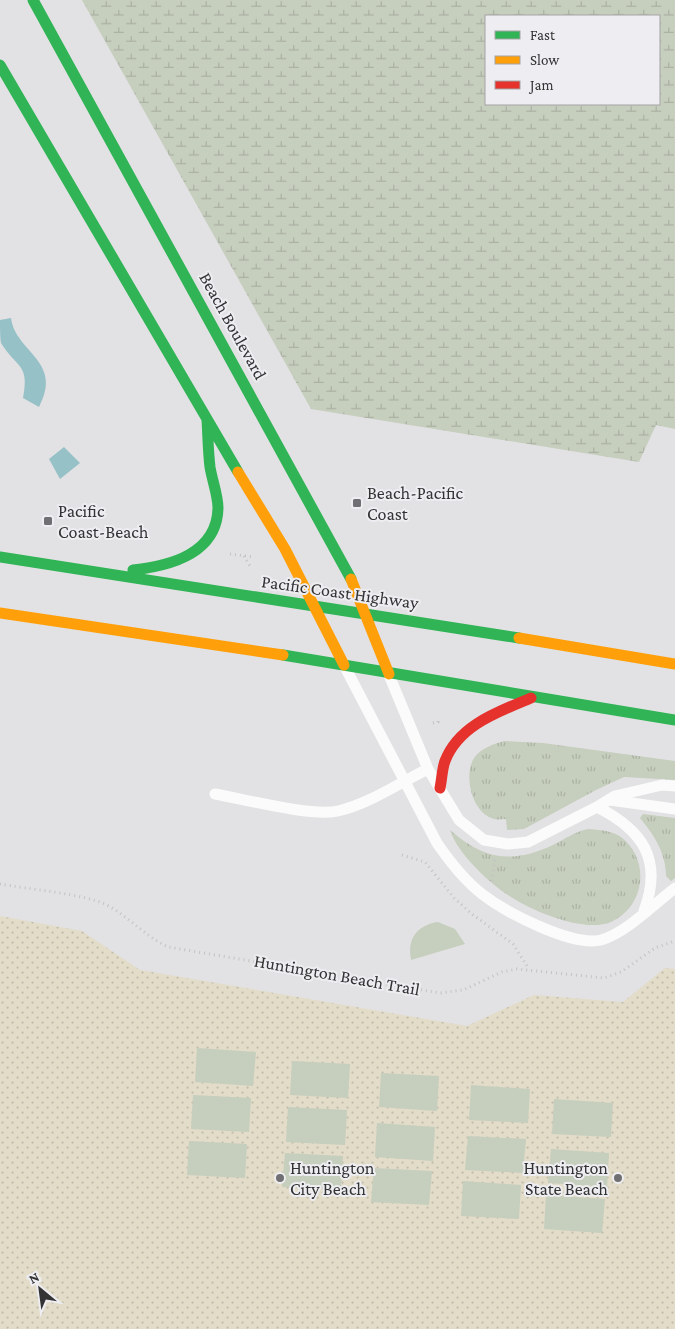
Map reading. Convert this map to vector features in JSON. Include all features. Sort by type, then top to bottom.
[{"type":"main road","name":"Beach Boulevard","points":[[33,0],[346,567],[389,674]]},
{"type":"main road","points":[[0,65],[284,549],[344,665]]},
{"type":"main road","points":[[105,572],[161,568],[185,559],[208,540],[213,533],[218,508],[210,473],[207,420]]},
{"type":"main road","name":"Pacific Coast Highway","points":[[0,557],[314,606],[364,612],[675,664]]},
{"type":"main road","points":[[0,613],[344,665],[531,698],[675,720]]},
{"type":"main road","points":[[440,788],[445,761],[460,739],[478,722],[531,698]]},
{"type":"lane","points":[[344,665],[437,843],[456,870],[483,895],[511,913],[576,939],[599,940],[617,934],[675,888]]},
{"type":"lane","points":[[389,674],[428,769],[463,824],[484,840],[503,844],[528,842],[608,800],[639,788],[662,785],[675,786]]},
{"type":"lane","points":[[216,794],[318,812],[336,812],[354,807],[428,769]]},
{"type":"lane","points":[[608,800],[675,809]]},
{"type":"lane","points":[[597,807],[619,818],[637,834],[648,854],[652,866],[653,880],[644,912]]},
{"type":"path","points":[[230,554],[254,557]]},
{"type":"path","points":[[244,556],[250,566]]},
{"type":"path","points":[[433,723],[438,722],[438,717]]},
{"type":"path","points":[[492,882],[496,858]]},
{"type":"path","name":"Huntington Beach Trail","points":[[0,884],[80,898],[107,905],[152,939],[168,947],[440,992],[463,990],[502,972],[517,969],[604,978],[622,972],[655,948],[675,941]]},
{"type":"green space","points":[[82,0],[675,0],[675,429],[656,425],[639,462],[311,409]]},
{"type":"green space","points":[[504,741],[543,743],[675,761],[675,780],[624,777],[524,829],[507,830],[506,819],[494,819],[486,815],[475,802],[469,774],[474,758],[477,755],[484,749]]},
{"type":"green space","points":[[643,814],[675,818],[675,878],[671,881],[666,876],[664,860],[658,845],[640,818]]},
{"type":"green space","points":[[588,829],[601,830],[621,837],[631,847],[637,858],[640,870],[637,895],[631,906],[611,922],[600,925],[574,923],[560,919],[533,909],[503,892],[467,858],[450,830],[475,848],[499,856],[511,857],[538,851]]},
{"type":"green space","points":[[438,922],[455,929],[465,944],[411,960],[410,952],[415,934],[424,926]]},
{"type":"green space","points":[[197,1048],[256,1052],[253,1086],[195,1082]]},
{"type":"green space","points":[[292,1061],[350,1064],[348,1098],[290,1095]]},
{"type":"green space","points":[[381,1073],[439,1076],[437,1111],[379,1107]]},
{"type":"green space","points":[[471,1085],[530,1089],[528,1123],[469,1120]]},
{"type":"green space","points":[[193,1095],[251,1098],[249,1132],[191,1129]]},
{"type":"green space","points":[[554,1099],[613,1103],[611,1137],[552,1134]]},
{"type":"green space","points":[[288,1107],[347,1110],[345,1145],[286,1142]]},
{"type":"green space","points":[[377,1123],[435,1127],[433,1161],[375,1157]]},
{"type":"green space","points":[[468,1136],[526,1139],[523,1173],[465,1170]]},
{"type":"green space","points":[[189,1141],[247,1144],[245,1178],[187,1175]]},
{"type":"green space","points":[[551,1149],[609,1153],[607,1187],[548,1183]]},
{"type":"green space","points":[[285,1153],[343,1156],[341,1190],[282,1187]]},
{"type":"green space","points":[[374,1168],[432,1171],[429,1205],[371,1202]]},
{"type":"green space","points":[[463,1181],[521,1185],[519,1219],[461,1216]]},
{"type":"green space","points":[[546,1195],[605,1199],[602,1233],[544,1229]]},
{"type":"sand","name":"Huntington City Beach","points":[[0,916],[82,931],[140,970],[467,1026],[534,995],[623,1002],[665,968],[675,969],[675,1329],[0,1329]]},
{"type":"water","points":[[11,318],[14,330],[36,358],[46,378],[45,391],[39,407],[23,398],[25,378],[23,372],[1,343],[0,320]]},
{"type":"water","points":[[64,447],[80,463],[60,479],[49,459]]},
{"type":"traffic: fast","points":[[33,0],[351,579]]},
{"type":"traffic: fast","points":[[0,65],[238,472]]},
{"type":"traffic: fast","points":[[133,570],[176,561],[189,555],[210,537],[216,524],[218,508],[210,467],[207,420]]},
{"type":"traffic: fast","points":[[0,557],[519,638]]},
{"type":"traffic: fast","points":[[283,655],[675,720]]},
{"type":"traffic: slow","points":[[238,472],[285,549],[344,665]]},
{"type":"traffic: slow","points":[[351,579],[389,674]]},
{"type":"traffic: slow","points":[[0,613],[283,655]]},
{"type":"traffic: slow","points":[[519,638],[675,664]]},
{"type":"traffic: jam","points":[[440,788],[445,761],[451,749],[460,738],[481,721],[531,698]]},
{"type":"place","name":"Beach-Pacific Coast","points":[[357,503]]},
{"type":"place","name":"Pacific Coast-Beach","points":[[48,521]]},
{"type":"place","name":"Huntington City Beach","points":[[280,1178]]},
{"type":"place","name":"Huntington State Beach","points":[[618,1178]]}]
